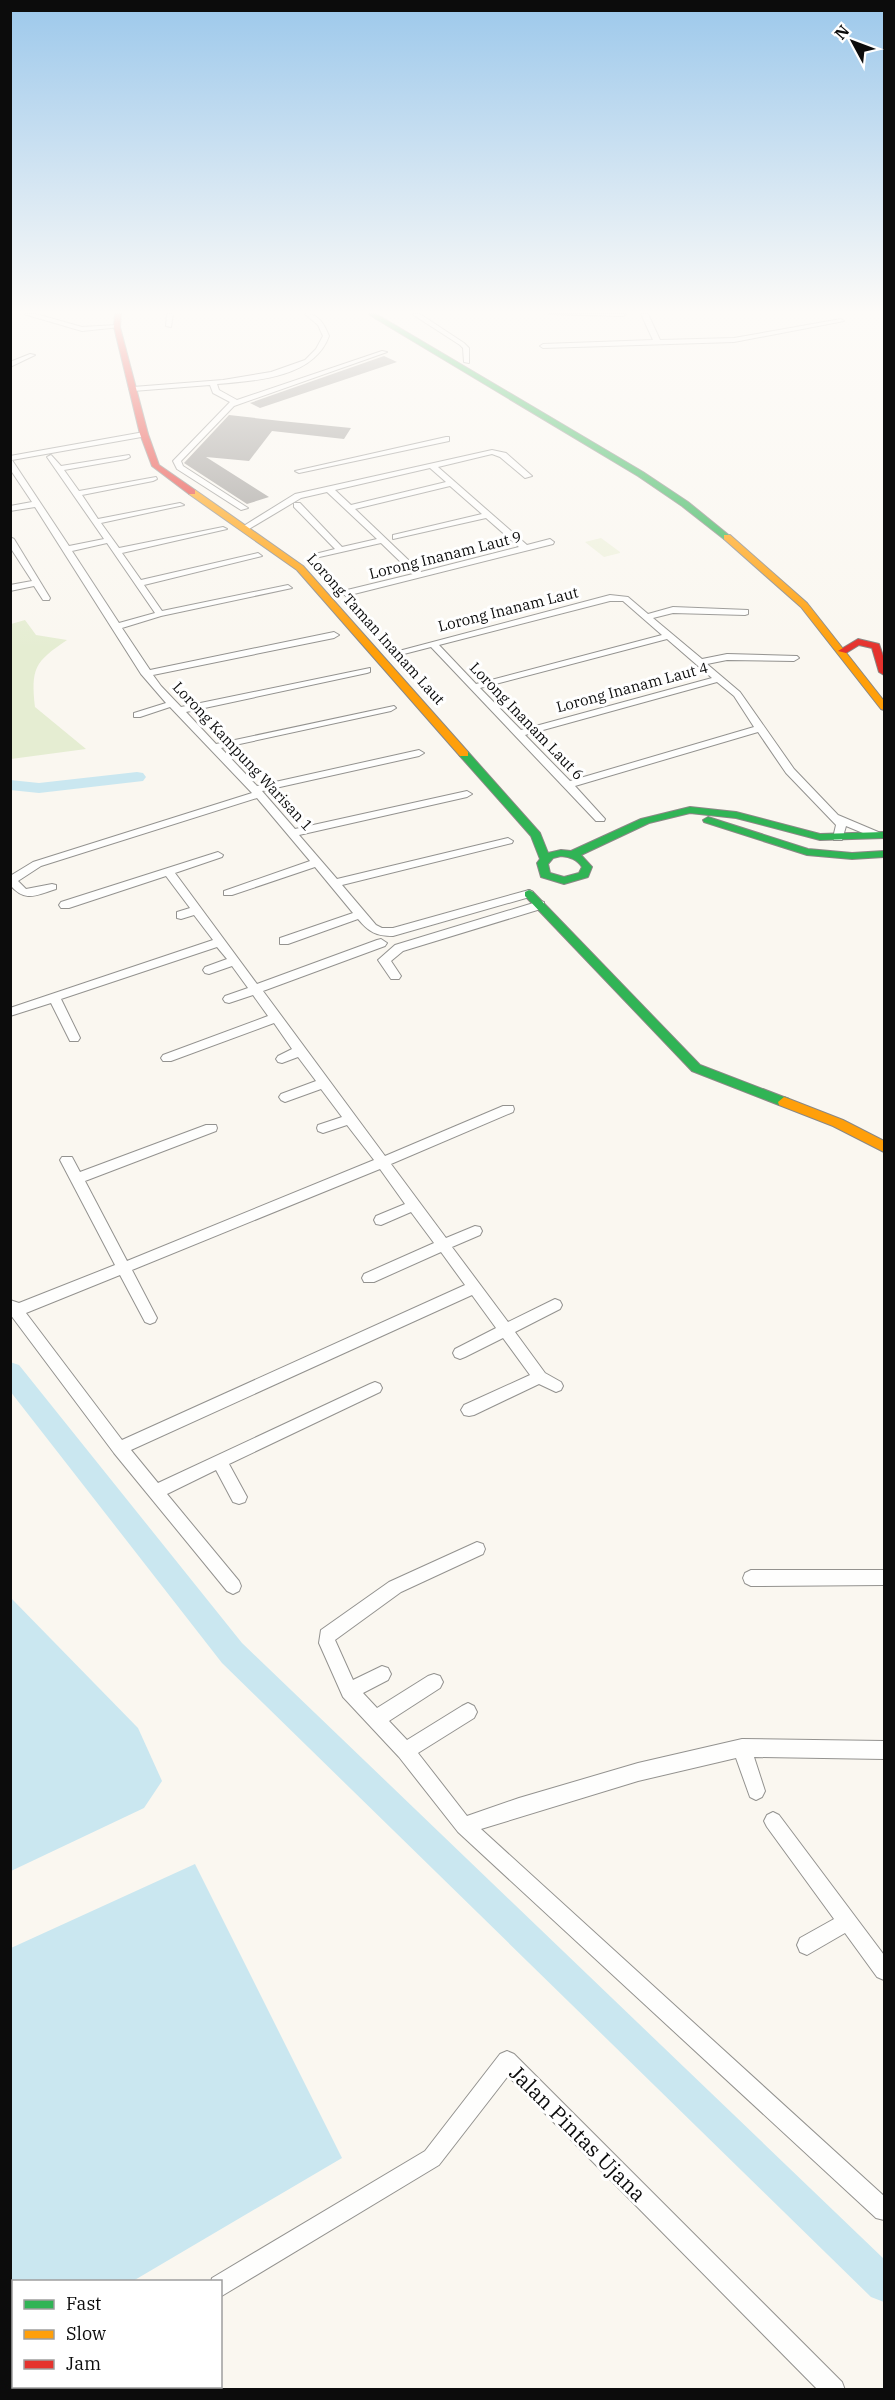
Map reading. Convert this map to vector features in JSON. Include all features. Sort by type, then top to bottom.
[{"type":"main road","name":"Lorong Taman Inanam Laut","points":[[142,426],[153,460],[160,470],[286,555],[306,573],[536,835],[547,870]]},
{"type":"main road","points":[[562,426],[632,466],[703,516],[753,557],[783,602],[795,608],[807,602],[795,578]]},
{"type":"main road","points":[[579,426],[658,471],[726,519],[795,578],[846,639],[885,679]]},
{"type":"main road","points":[[804,605],[846,639],[885,707]]},
{"type":"main road","points":[[846,639],[864,641],[876,646],[885,672]]},
{"type":"main road","points":[[586,863],[586,871],[580,878],[567,882],[547,870],[567,854],[653,819],[691,810],[720,811],[811,836],[838,838],[882,836]]},
{"type":"main road","points":[[586,863],[675,822],[699,819],[720,822],[780,846],[815,856],[855,858],[885,854]]},
{"type":"main road","points":[[536,835],[586,863]]},
{"type":"main road","name":"Lorong Kampung Warisan 1","points":[[529,894],[547,870]]},
{"type":"main road","points":[[529,894],[696,1068],[838,1123],[885,1147]]},
{"type":"street","points":[[208,426],[177,461],[177,464],[244,508]]},
{"type":"street","points":[[10,460],[144,434]]},
{"type":"street","points":[[299,471],[370,459],[446,439]]},
{"type":"street","points":[[246,527],[292,498],[384,471],[500,453],[528,476]]},
{"type":"street","points":[[51,457],[160,614]]},
{"type":"street","points":[[59,469],[126,457]]},
{"type":"street","name":"Lorong Kampung Warisan 1","points":[[10,460],[36,504],[118,626],[146,674],[257,792],[372,928],[384,933],[529,894]]},
{"type":"street","points":[[431,465],[525,548]]},
{"type":"street","points":[[77,494],[153,479]]},
{"type":"street","points":[[348,508],[452,483]]},
{"type":"street","points":[[328,488],[420,575]]},
{"type":"street","points":[[10,509],[36,504]]},
{"type":"street","points":[[96,522],[180,505]]},
{"type":"street","points":[[297,505],[340,550]]},
{"type":"street","points":[[396,537],[487,514]]},
{"type":"street","points":[[117,551],[223,529]]},
{"type":"street","points":[[10,539],[14,553],[46,598]]},
{"type":"street","points":[[68,549],[109,540]]},
{"type":"street","points":[[318,556],[383,540]]},
{"type":"street","name":"Lorong Inanam Laut 9","points":[[346,593],[550,542]]},
{"type":"street","points":[[139,583],[258,556]]},
{"type":"street","points":[[10,588],[37,583]]},
{"type":"street","points":[[118,626],[160,614],[288,588]]},
{"type":"street","name":"Lorong Inanam Laut","points":[[400,652],[610,598],[625,599],[648,616]]},
{"type":"street","points":[[648,616],[673,610],[745,612]]},
{"type":"street","points":[[648,616],[743,700],[794,777],[835,817],[842,828],[838,838]]},
{"type":"street","points":[[146,674],[334,635]]},
{"type":"street","points":[[474,687],[668,636]]},
{"type":"street","name":"Lorong Inanam Laut 6","points":[[433,644],[600,819]]},
{"type":"street","points":[[702,662],[727,657],[794,658]]},
{"type":"street","points":[[137,715],[367,670]]},
{"type":"street","name":"Lorong Inanam Laut 4","points":[[518,734],[718,678]]},
{"type":"street","points":[[214,747],[391,708]]},
{"type":"street","points":[[568,786],[760,728]]},
{"type":"street","points":[[51,887],[32,893],[23,893],[11,881],[37,864],[257,792],[419,753]]},
{"type":"street","points":[[293,833],[467,794]]},
{"type":"street","points":[[835,817],[882,836]]},
{"type":"street","points":[[336,883],[508,841]]},
{"type":"street","points":[[64,905],[218,855]]},
{"type":"street","points":[[228,894],[318,862]]},
{"type":"street","points":[[168,871],[540,1377],[556,1386]]},
{"type":"street","points":[[395,976],[384,960],[399,948],[540,905]]},
{"type":"street","points":[[180,915],[196,910]]},
{"type":"street","points":[[284,941],[361,914]]},
{"type":"street","points":[[10,1012],[219,942]]},
{"type":"street","points":[[229,999],[381,943]]},
{"type":"street","points":[[209,970],[234,961]]},
{"type":"street","points":[[54,998],[74,1038]]},
{"type":"street","points":[[167,1058],[276,1018]]},
{"type":"street","points":[[282,1059],[300,1051]]},
{"type":"street","points":[[285,1097],[324,1083]]},
{"type":"street","points":[[233,1586],[157,1491],[119,1448],[14,1307],[122,1269],[383,1164],[508,1109]]},
{"type":"street","points":[[323,1128],[350,1119]]},
{"type":"street","points":[[77,1179],[212,1128]]},
{"type":"street","points":[[67,1160],[122,1269],[150,1318]]},
{"type":"street","points":[[381,1220],[413,1206]]},
{"type":"street","points":[[369,1278],[475,1231]]},
{"type":"street","points":[[119,1448],[473,1288]]},
{"type":"street","points":[[460,1353],[555,1305]]},
{"type":"street","points":[[469,1410],[540,1377]]},
{"type":"street","points":[[157,1491],[375,1389]]},
{"type":"street","points":[[220,1462],[239,1497]]},
{"type":"street","points":[[477,1549],[395,1587],[332,1630],[327,1636],[327,1643],[350,1691],[374,1720],[405,1751],[464,1826],[885,2210]]},
{"type":"street","points":[[751,1578],[885,1578]]},
{"type":"street","points":[[350,1691],[382,1674]]},
{"type":"street","points":[[374,1720],[434,1682]]},
{"type":"street","points":[[405,1751],[468,1712]]},
{"type":"street","points":[[464,1826],[576,1790],[679,1761],[742,1748],[885,1750]]},
{"type":"street","points":[[742,1748],[756,1791]]},
{"type":"street","points":[[773,1821],[885,1970]]},
{"type":"street","points":[[807,1945],[848,1921]]},
{"type":"street","name":"Jalan Pintas Ujana","points":[[222,2285],[432,2158],[507,2061],[834,2390]]},
{"type":"green space","points":[[601,538],[620,553],[604,557],[585,542]]},
{"type":"green space","points":[[25,620],[36,635],[67,640],[48,654],[37,668],[34,684],[35,707],[86,749],[11,759],[11,624]]},
{"type":"water","points":[[10,1597],[138,1728],[162,1781],[144,1808],[11,1871]]},
{"type":"water","points":[[195,1864],[342,2158],[135,2280],[12,2280],[11,2353],[11,1948]]},
{"type":"building","points":[[219,426],[351,428],[344,439],[272,431],[249,461],[206,457],[269,497],[247,504],[184,463]]},
{"type":"waterway","points":[[10,785],[39,788],[137,777]]},
{"type":"waterway","points":[[10,1372],[232,1653],[884,2284]]},
{"type":"traffic: fast","points":[[561,426],[685,504],[727,537]]},
{"type":"traffic: fast","points":[[464,754],[536,835],[545,859]]},
{"type":"traffic: fast","points":[[574,854],[645,821],[690,810],[736,815],[820,837],[884,835]]},
{"type":"traffic: fast","points":[[708,820],[807,852],[852,856],[884,854]]},
{"type":"traffic: fast","points":[[561,853],[573,855],[582,860],[587,867],[584,875],[564,881],[545,875],[542,863],[549,856],[561,853]]},
{"type":"traffic: fast","points":[[529,894],[696,1068],[784,1102]]},
{"type":"traffic: slow","points":[[192,492],[300,568],[464,754]]},
{"type":"traffic: slow","points":[[727,537],[804,605],[884,707]]},
{"type":"traffic: slow","points":[[784,1102],[838,1123],[884,1147]]},
{"type":"traffic: jam","points":[[142,426],[156,466],[192,492]]},
{"type":"traffic: jam","points":[[843,651],[858,642],[876,646],[884,672]]}]
